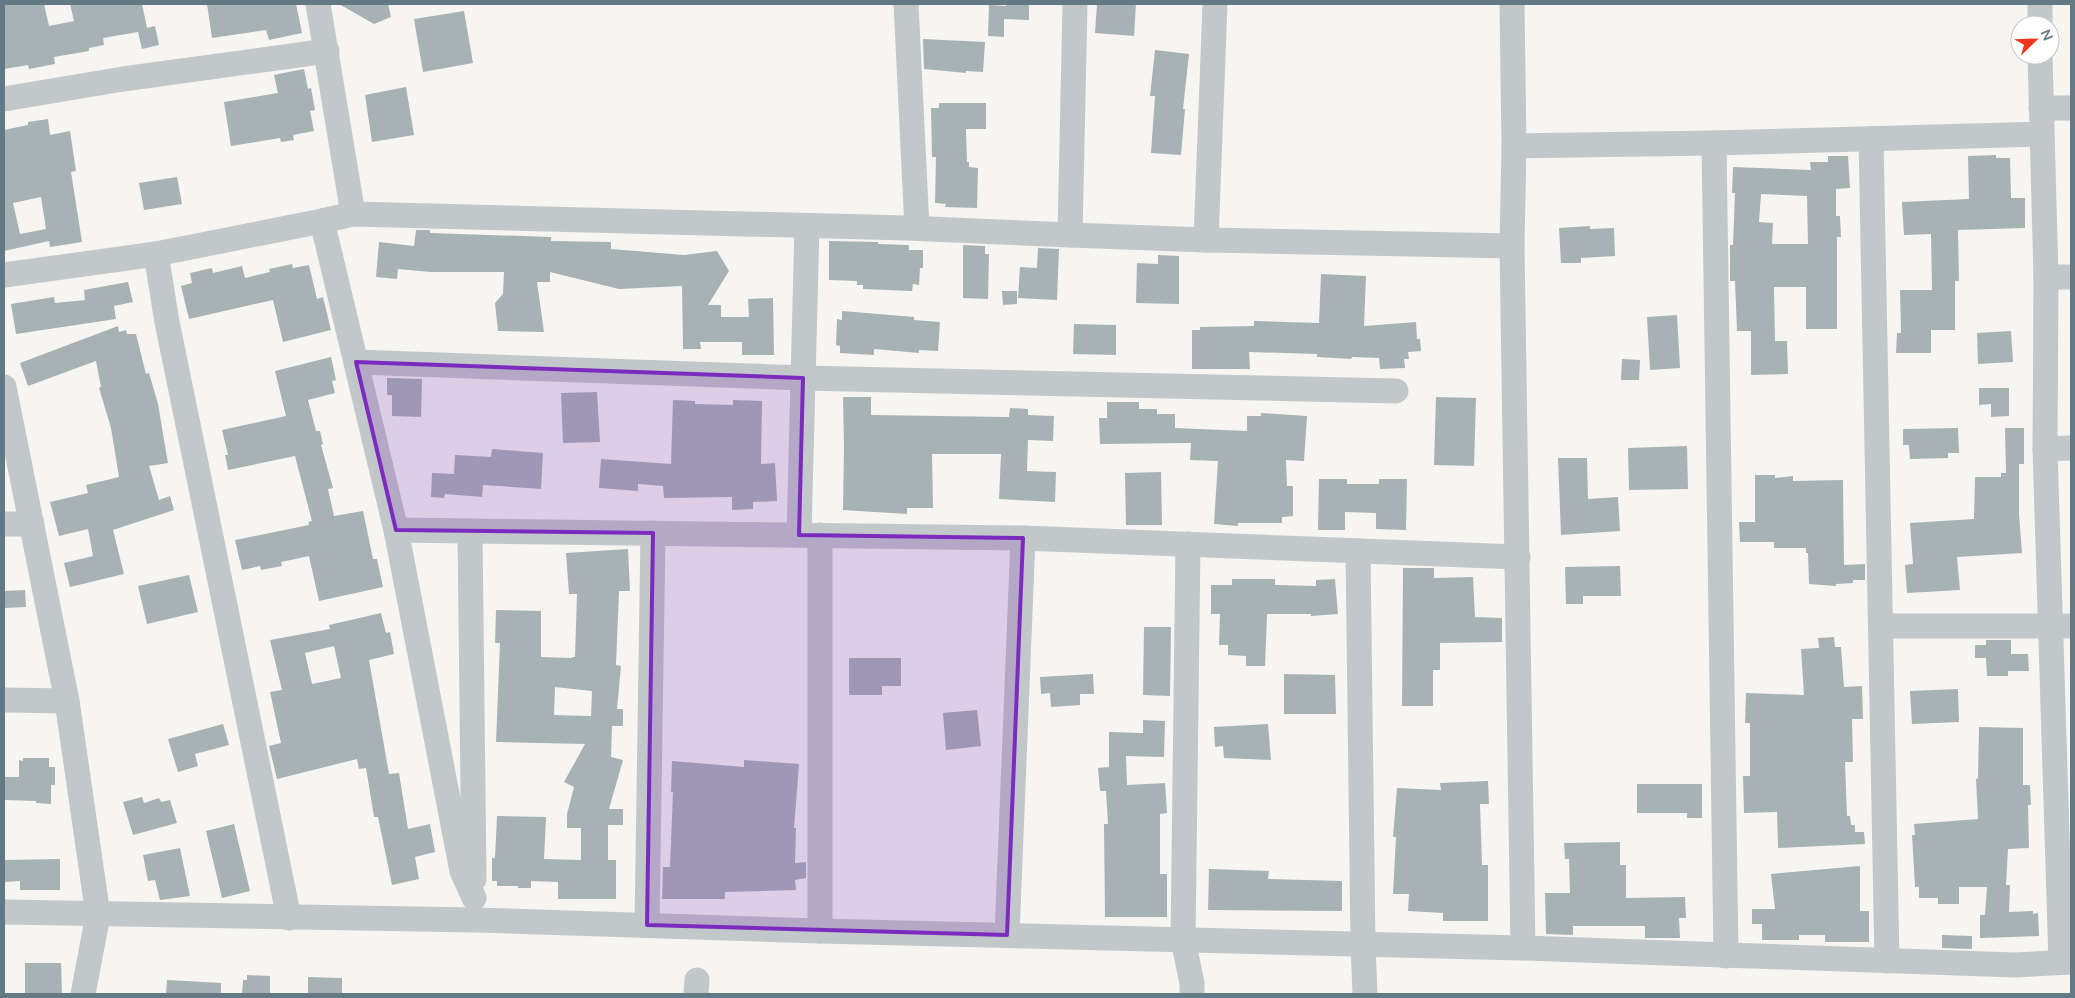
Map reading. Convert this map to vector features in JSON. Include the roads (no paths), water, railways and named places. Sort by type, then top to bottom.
[{"type":"street","points":[[318,4],[353,214]]},
{"type":"street","points":[[900,4],[912,228]]},
{"type":"street","points":[[906,4],[912,228]]},
{"type":"street","points":[[1070,235],[1075,4]]},
{"type":"street","points":[[1206,240],[1215,4]]},
{"type":"street","points":[[1512,4],[1514,146],[1512,246],[1523,948]]},
{"type":"street","points":[[4,99],[123,79],[327,51]]},
{"type":"street","points":[[4,912],[289,918],[474,909],[647,925],[820,931],[1523,948],[1887,962],[2015,965],[2066,962],[2061,626],[2046,449],[2046,277],[2040,65]]},
{"type":"street","points":[[2041,108],[2071,108]]},
{"type":"street","points":[[1514,146],[1714,143],[2041,134]]},
{"type":"street","points":[[1871,139],[1887,962]]},
{"type":"street","points":[[1714,143],[1726,956]]},
{"type":"street","points":[[4,275],[156,254],[353,214],[912,228],[1206,240],[1512,246]]},
{"type":"street","points":[[322,221],[396,530],[462,871],[474,909]]},
{"type":"street","points":[[807,226],[803,378],[810,535],[820,931]]},
{"type":"street","points":[[156,254],[167,322],[289,918]]},
{"type":"street","points":[[2046,277],[2071,276]]},
{"type":"street","points":[[356,362],[803,378],[1396,391]]},
{"type":"street","points":[[4,388],[67,701],[98,915],[83,994]]},
{"type":"street","points":[[2046,449],[2071,448]]},
{"type":"street","points":[[4,524],[32,524]]},
{"type":"street","points":[[396,530],[1023,538],[1518,557]]},
{"type":"street","points":[[470,531],[474,909]]},
{"type":"street","points":[[647,925],[653,533]]},
{"type":"street","points":[[1007,935],[1023,538]]},
{"type":"street","points":[[1188,544],[1183,940],[1192,984],[1192,994]]},
{"type":"street","points":[[1358,551],[1365,994]]},
{"type":"street","points":[[1881,626],[2061,626]]},
{"type":"street","points":[[4,700],[67,701]]}]
